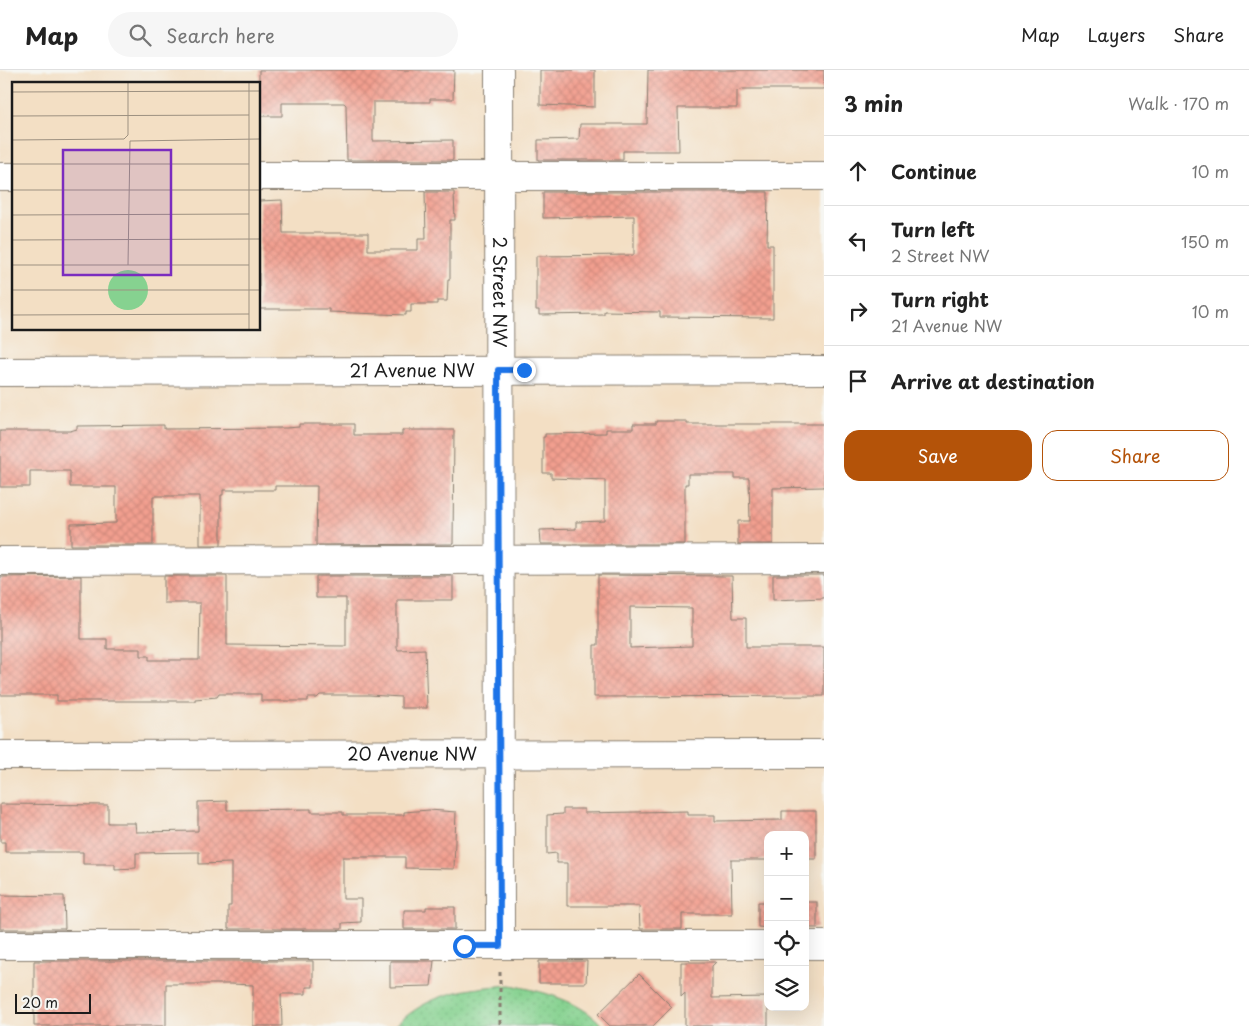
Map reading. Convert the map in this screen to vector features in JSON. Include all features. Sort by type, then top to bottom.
[{"type":"street","name":"2 Street NW","points":[[499,70],[500,946]]},
{"type":"street","points":[[260,176],[824,176]]},
{"type":"street","name":"21 Avenue NW","points":[[0,372],[824,370]]},
{"type":"street","points":[[0,561],[500,558],[824,559]]},
{"type":"street","name":"20 Avenue NW","points":[[0,755],[824,754]]},
{"type":"street","points":[[0,945],[764,945]]},
{"type":"street","points":[[809,945],[824,945]]},
{"type":"path","points":[[500,946],[500,1026]]},
{"type":"green space","points":[[511,985],[548,994],[572,1003],[594,1017],[603,1026],[395,1026],[421,1006],[449,994],[479,988]]},
{"type":"building","points":[[259,70],[454,70],[453,99],[430,99],[430,102],[373,102],[373,141],[453,140],[453,160],[347,160],[346,105],[344,103],[282,103],[282,116],[260,116]]},
{"type":"building","points":[[540,70],[595,70],[595,107],[540,105]]},
{"type":"building","points":[[648,70],[824,70],[824,89],[743,89],[737,91],[737,108],[678,108],[679,151],[623,151],[623,160],[538,160],[538,140],[579,139],[580,124],[647,124]]},
{"type":"building","points":[[425,192],[454,192],[455,220],[450,220],[450,279],[448,279],[447,301],[437,301],[437,304],[411,304],[411,312],[406,312],[406,315],[329,312],[329,309],[260,309],[260,201],[282,200],[283,233],[368,233],[368,250],[418,250],[418,239],[426,239]]},
{"type":"building","points":[[543,192],[768,192],[767,245],[773,245],[773,318],[660,317],[660,312],[604,311],[604,314],[539,315],[539,310],[536,310],[536,256],[634,255],[634,216],[543,218]]},
{"type":"building","points":[[656,421],[687,421],[687,424],[824,424],[824,487],[773,488],[773,544],[738,544],[738,521],[750,521],[749,478],[735,478],[735,474],[688,474],[688,484],[685,484],[685,544],[541,544],[540,530],[576,529],[576,522],[605,521],[605,480],[551,478],[551,473],[543,473],[543,437],[545,437],[545,434],[606,433],[606,429],[633,429],[633,424],[656,424]]},
{"type":"building","points":[[299,424],[354,424],[354,435],[402,435],[402,430],[454,430],[453,544],[316,545],[317,486],[275,486],[275,490],[223,490],[223,495],[221,495],[221,545],[200,545],[200,496],[153,496],[153,545],[71,545],[71,524],[116,523],[116,487],[70,487],[70,471],[30,471],[30,487],[0,487],[0,431],[70,431],[77,429],[77,426],[164,425],[164,429],[286,428],[299,427]]},
{"type":"building","points":[[598,575],[732,576],[733,618],[746,618],[746,647],[824,647],[824,696],[594,697],[594,645],[598,645]],"holes":[[[630,607],[692,608],[692,646],[630,648]]]},
{"type":"building","points":[[773,575],[824,575],[824,598],[773,600]]},
{"type":"building","points":[[81,576],[81,639],[107,639],[107,649],[141,649],[141,656],[149,656],[149,660],[199,660],[200,603],[164,603],[164,576],[227,576],[227,645],[346,646],[346,598],[316,598],[316,576],[453,576],[453,600],[397,600],[398,650],[425,649],[427,708],[401,708],[401,697],[369,695],[320,695],[317,698],[308,698],[308,701],[261,701],[261,694],[219,694],[217,697],[195,699],[195,701],[57,701],[57,695],[0,695],[0,577]]},
{"type":"building","points":[[227,801],[227,810],[311,809],[311,812],[343,812],[343,815],[404,815],[404,812],[429,810],[456,812],[454,869],[405,868],[405,857],[343,857],[343,899],[361,899],[361,922],[342,923],[342,929],[228,929],[228,906],[231,906],[231,863],[199,864],[199,852],[136,853],[136,868],[115,869],[115,864],[83,864],[83,852],[5,852],[5,842],[0,842],[0,804],[108,805],[108,823],[135,823],[136,832],[198,831],[198,802]]},
{"type":"building","points":[[563,809],[584,809],[584,813],[688,811],[688,815],[715,815],[715,821],[782,820],[782,811],[816,811],[816,859],[809,859],[809,831],[764,831],[764,860],[731,860],[732,914],[682,914],[682,929],[640,929],[639,906],[567,906],[567,863],[557,863],[557,853],[547,854],[547,815],[563,814]]},
{"type":"building","points":[[0,895],[64,896],[65,929],[0,929]]},
{"type":"building","points":[[758,902],[764,902],[764,928],[758,927]]},
{"type":"building","points":[[809,902],[817,902],[817,928],[809,928]]},
{"type":"building","points":[[426,907],[455,907],[455,929],[404,929],[404,910],[426,910]]},
{"type":"building","points":[[34,961],[313,961],[313,987],[306,987],[306,994],[281,994],[282,1026],[253,1026],[253,985],[166,984],[166,1026],[34,1026]]},
{"type":"building","points":[[390,961],[434,961],[431,986],[390,987]]},
{"type":"building","points":[[539,961],[587,961],[586,983],[539,983]]},
{"type":"building","points":[[681,962],[716,962],[712,966],[712,998],[764,997],[764,1011],[768,1011],[768,1026],[685,1026],[685,993],[681,997]]},
{"type":"building","points":[[639,974],[672,1007],[653,1026],[610,1026],[598,1014]]},
{"type":"route","points":[[464,946],[500,946],[498,370],[524,370]]}]
